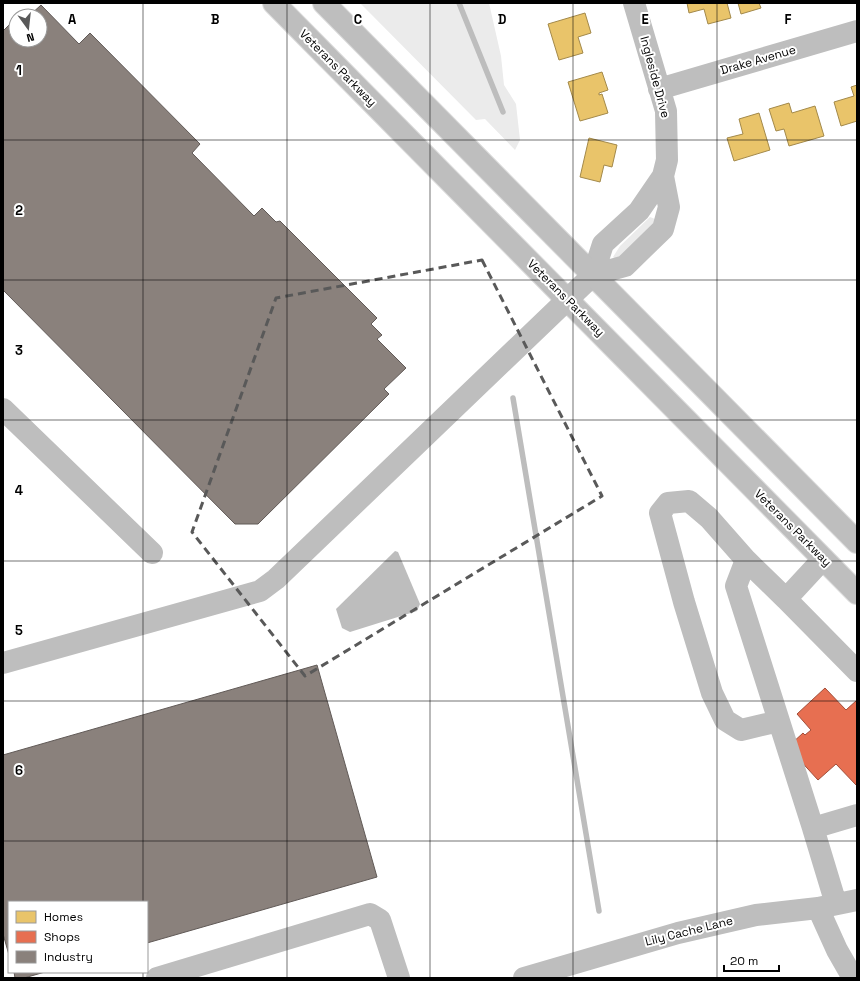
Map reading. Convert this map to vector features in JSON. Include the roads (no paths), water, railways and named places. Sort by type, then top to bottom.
[{"type":"main road","name":"Veterans Parkway","points":[[274,3],[857,593]]},
{"type":"main road","points":[[324,3],[857,542]]},
{"type":"main road","name":"Ingleside Drive","points":[[593,275],[603,244],[639,211],[663,176],[667,160],[668,138],[666,111],[634,3]]},
{"type":"main road","name":"Drake Avenue","points":[[659,89],[857,31]]},
{"type":"main road","name":"Ingleside Drive","points":[[3,663],[260,590],[276,579],[593,275],[625,266],[662,229],[669,207],[663,176]]},
{"type":"main road","points":[[3,409],[152,553]]},
{"type":"main road","points":[[779,721],[741,730],[725,720],[712,693],[686,610],[660,513],[668,503],[689,501],[709,518],[746,560],[857,671]]},
{"type":"main road","points":[[786,599],[823,559]]},
{"type":"main road","points":[[746,560],[736,586],[813,828],[827,906],[837,950],[853,978]]},
{"type":"main road","points":[[813,828],[857,815]]},
{"type":"main road","name":"Lily Cache Lane","points":[[524,978],[678,933],[756,915],[827,906],[857,900]]},
{"type":"main road","points":[[157,978],[370,914],[380,920],[399,978]]},
{"type":"waterway","points":[[459,3],[503,112]]},
{"type":"waterway","points":[[513,398],[599,911]]}]
